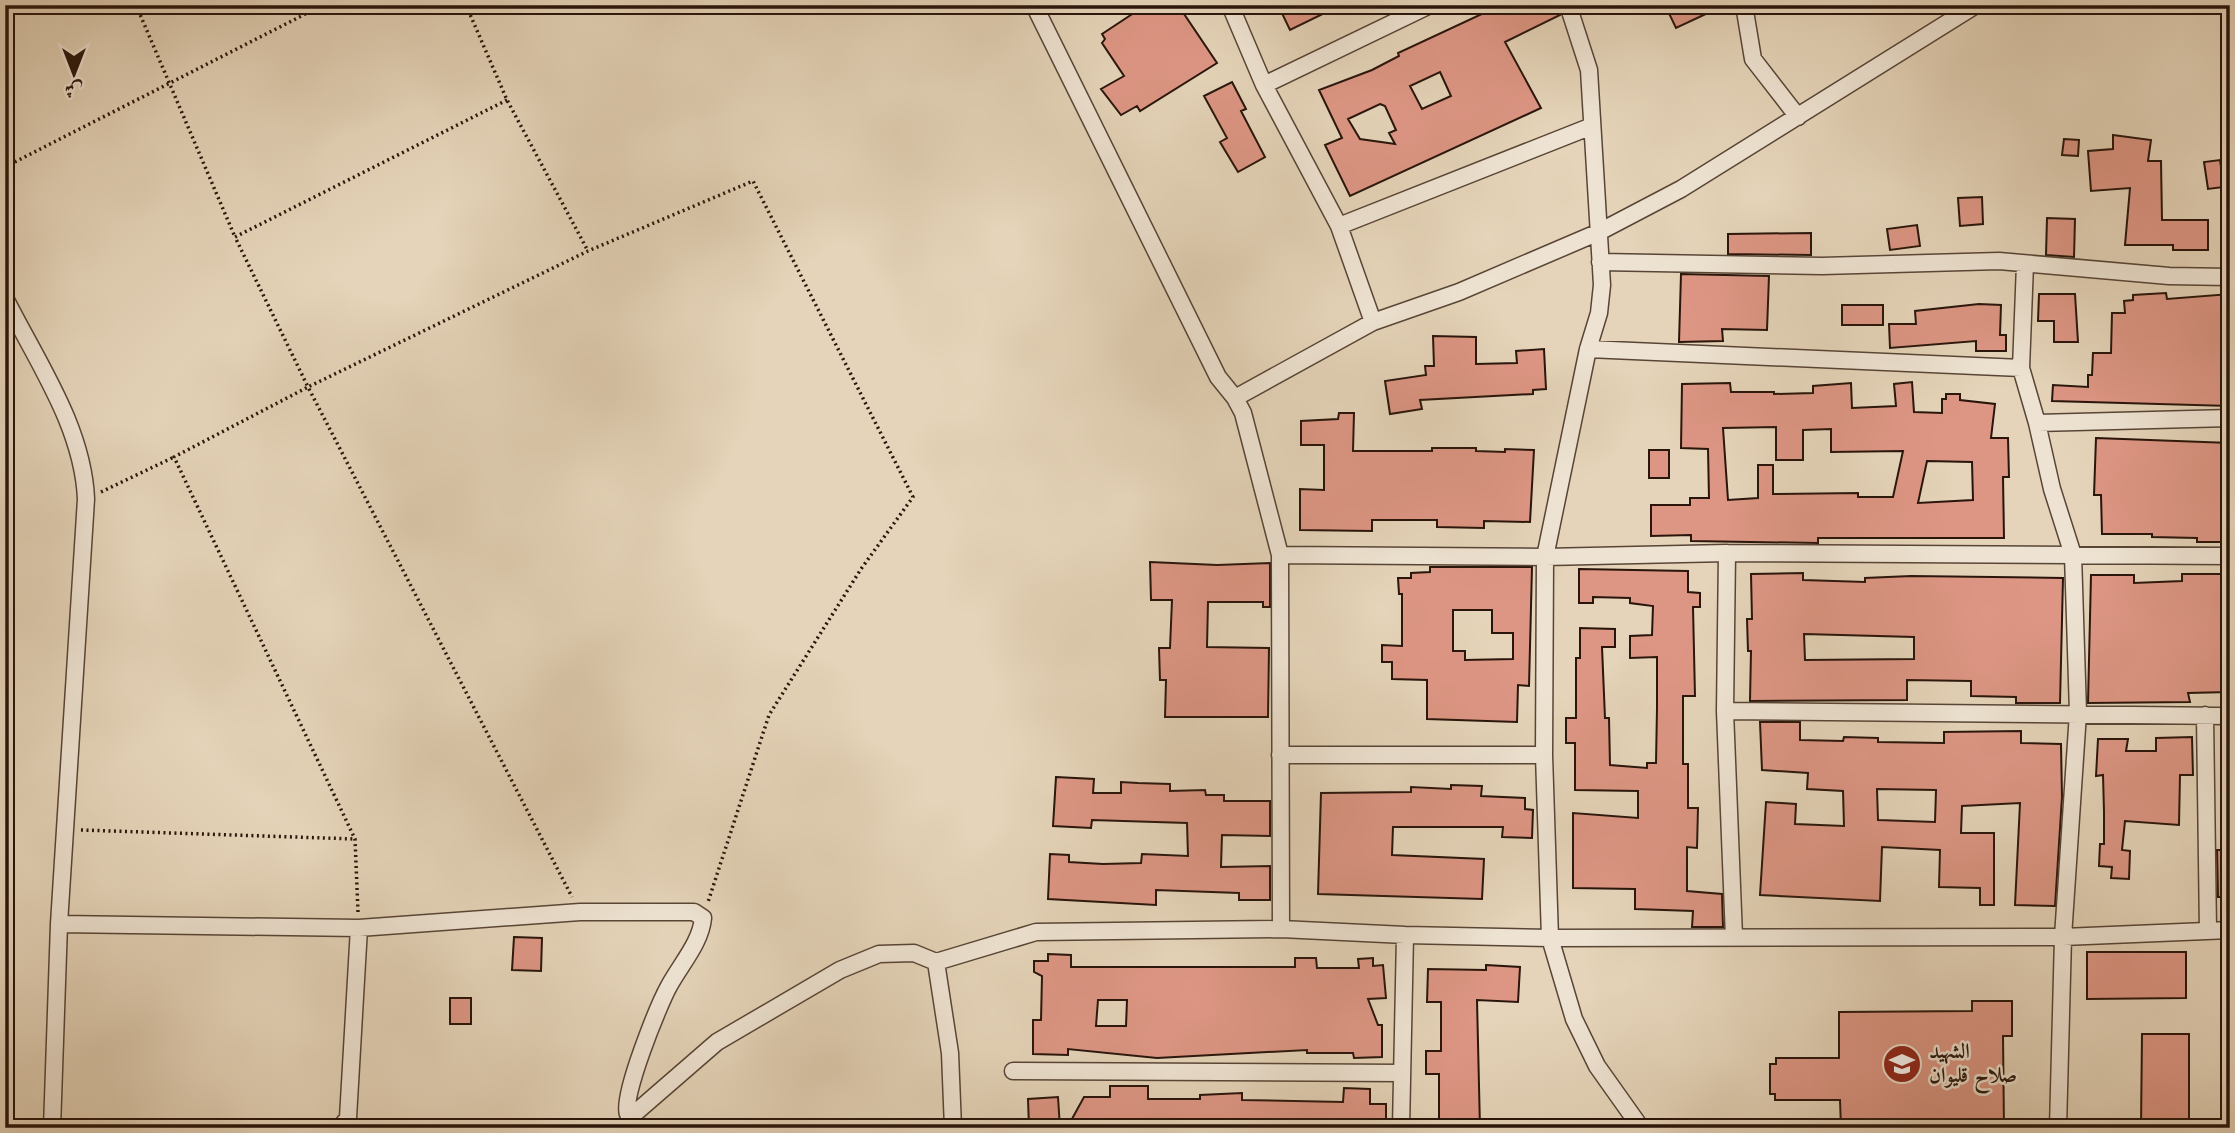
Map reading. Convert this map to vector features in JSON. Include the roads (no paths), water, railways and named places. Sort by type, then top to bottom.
[{"type":"street","points":[[1034,5],[1217,377],[1235,398],[1243,413],[1280,555],[1281,929]]},
{"type":"street","points":[[1230,5],[1264,85],[1339,226],[1373,322]]},
{"type":"street","points":[[1264,85],[1430,5]]},
{"type":"street","points":[[1568,5],[1589,70],[1600,262],[1599,313],[1588,349],[1545,557],[1544,755],[1550,938],[1574,1019],[1597,1066],[1641,1128]]},
{"type":"street","points":[[1744,5],[1753,59],[1798,117]]},
{"type":"street","points":[[1235,398],[1373,322],[1459,292],[1598,232],[1681,189],[1976,5]]},
{"type":"street","points":[[1339,226],[1592,127]]},
{"type":"street","points":[[1600,262],[1822,266],[1999,261],[2169,276],[2230,277]]},
{"type":"street","points":[[2025,264],[2021,368],[2052,489],[2073,555],[2078,713],[2063,937],[2057,1128]]},
{"type":"street","points":[[5,298],[76,439],[85,472],[86,499],[59,924],[52,1128]]},
{"type":"street","points":[[1588,349],[2021,368]]},
{"type":"street","points":[[2037,422],[2230,418]]},
{"type":"street","points":[[1280,555],[1545,557],[1727,553],[2230,556]]},
{"type":"street","points":[[1727,553],[1725,711],[1734,937]]},
{"type":"street","points":[[1725,711],[2230,716]]},
{"type":"street","points":[[2204,715],[2208,931]]},
{"type":"street","points":[[1280,755],[1544,755]]},
{"type":"street","points":[[59,924],[359,928],[580,912],[694,912],[703,918],[702,930],[668,987],[650,1028],[627,1100],[628,1114],[634,1114],[718,1042],[840,970],[878,954],[914,953],[936,962],[1036,932],[1281,929],[1550,938],[2063,937],[2230,930]]},
{"type":"street","points":[[340,1128],[348,1118],[359,928]]},
{"type":"street","points":[[1401,1128],[1405,935]]},
{"type":"street","points":[[936,962],[950,1052],[953,1128]]},
{"type":"street","points":[[1013,1071],[1402,1073]]},
{"type":"place","name":"الشهيد صلاح قليوان","points":[[1902,1064]]}]
